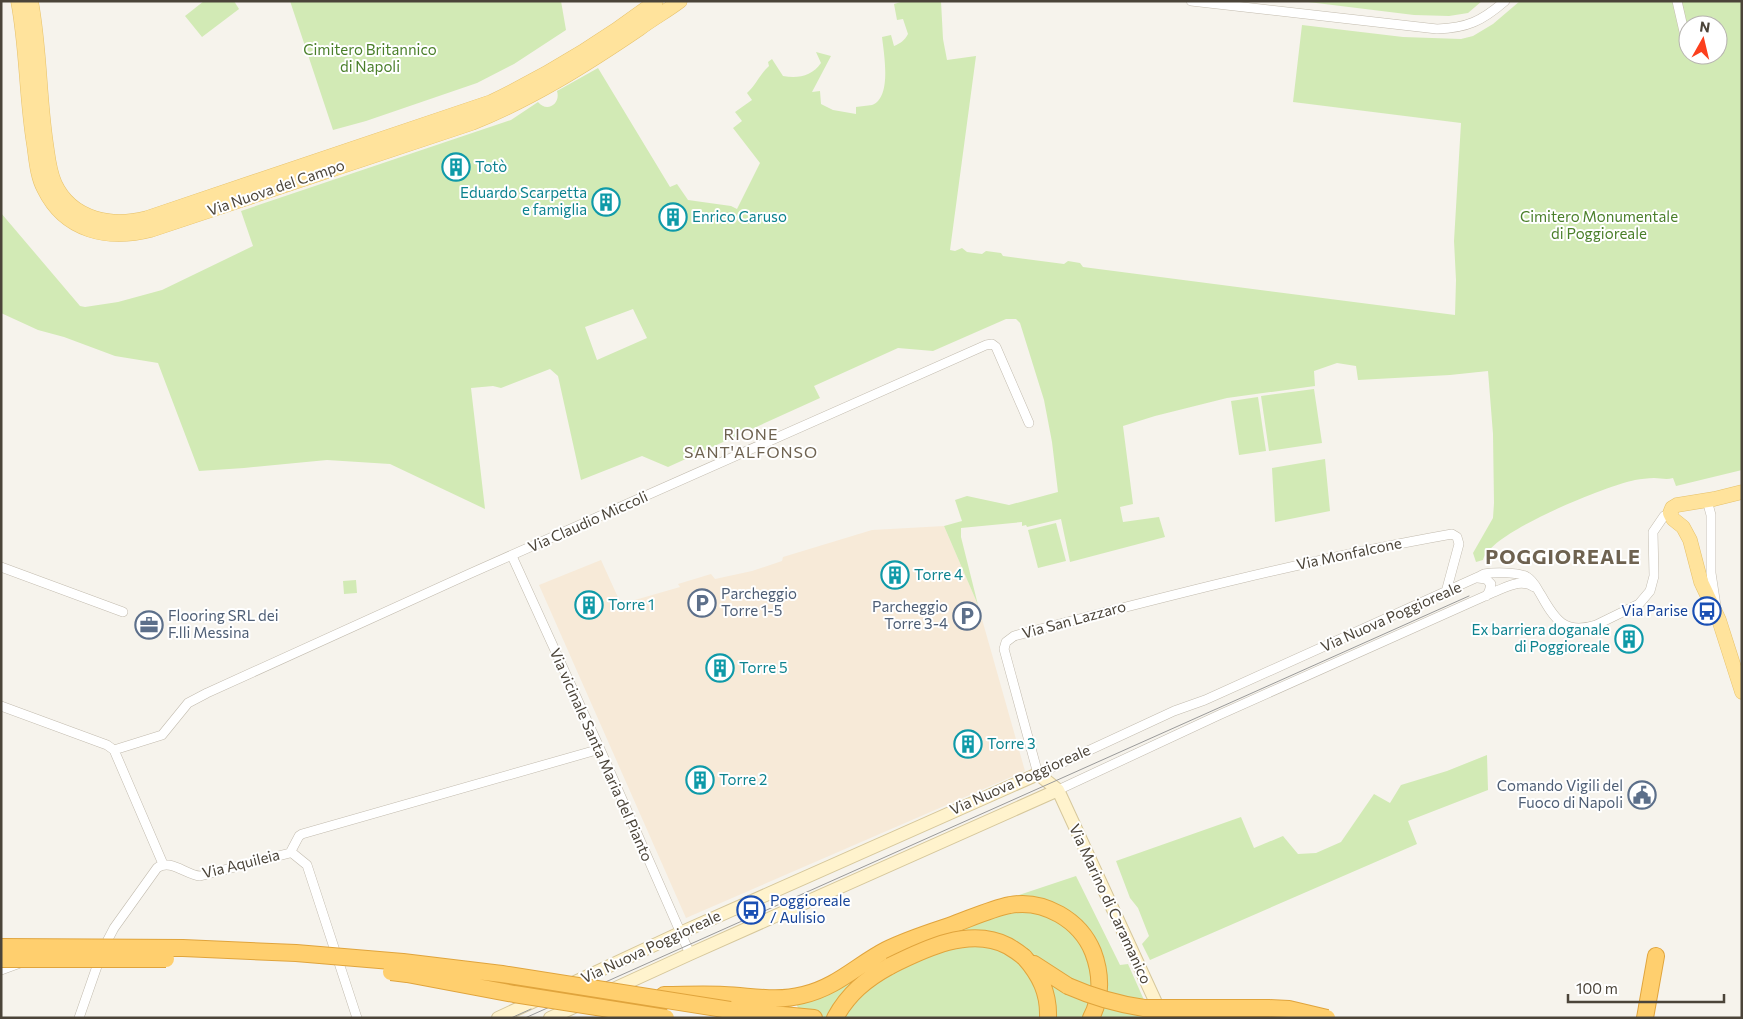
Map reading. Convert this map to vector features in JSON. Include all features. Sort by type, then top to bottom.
[{"type":"highway","points":[[638,995],[712,994],[770,999],[805,995],[841,980],[866,962],[901,943],[1000,907],[1031,904],[1057,912],[1072,923],[1086,939],[1096,961],[1098,972],[1099,989],[1096,1007],[1091,1018]]},
{"type":"highway","points":[[835,1018],[857,987],[890,966],[922,951],[967,939],[994,941],[1008,946],[1068,986],[1116,1004],[1144,1008],[1276,1008],[1289,1009],[1327,1018]]},
{"type":"highway","points":[[1,947],[183,948],[296,953],[403,962],[502,974],[730,1010],[814,1018]]},
{"type":"highway","points":[[1646,1016],[1656,956]]},
{"type":"highway","points":[[1024,957],[1035,969],[1042,983],[1047,999],[1048,1018]]},
{"type":"highway","points":[[1,959],[184,959],[294,964],[407,974],[514,994],[666,1018]]},
{"type":"highway","points":[[634,1013],[652,1018]]},
{"type":"main road","name":"Via Nuova del Campo","points":[[18,1],[32,136],[44,189],[61,213],[72,222],[98,233],[111,235],[138,234],[151,230],[498,113],[564,77],[680,1]]},
{"type":"main road","name":"Via Nuova del Campo","points":[[31,1],[45,134],[51,170],[56,185],[70,204],[84,214],[112,223],[123,223],[147,218],[491,102],[517,90],[588,48],[656,1]]},
{"type":"main road","points":[[1742,492],[1720,498],[1677,505],[1672,508],[1670,513],[1673,519],[1670,518],[1687,533],[1690,540],[1701,582],[1719,620],[1742,692]]},
{"type":"main road","points":[[1038,774],[1058,790]]},
{"type":"main road","name":"Via Nuova Poggioreale","points":[[498,1018],[522,1013],[680,933],[1038,774]]},
{"type":"main road","name":"Via Nuova Poggioreale","points":[[550,1018],[1058,790]]},
{"type":"main road","name":"Via Marino di Caramanico","points":[[1058,790],[1163,1018]]},
{"type":"street","points":[[1191,1],[1437,29],[1452,28],[1479,21],[1504,1]]},
{"type":"street","points":[[1677,1],[1680,15]]},
{"type":"street","name":"Via Claudio Miccoli","points":[[114,750],[162,735],[188,703],[207,693],[986,344],[992,344],[996,347],[1029,423]]},
{"type":"street","points":[[1708,504],[1711,515],[1711,574],[1719,620]]},
{"type":"street","name":"Via Nuova Poggioreale","points":[[1038,774],[1177,710],[1205,700],[1488,574],[1521,574],[1533,582],[1560,623],[1573,628],[1588,628],[1596,625],[1639,604],[1645,598],[1654,576],[1653,532],[1670,518]]},
{"type":"street","name":"Via Monfalcone","points":[[1186,591],[1368,549],[1452,534],[1457,537],[1459,544],[1446,592]]},
{"type":"street","name":"Via vicinale Santa Maria del Pianto","points":[[512,556],[600,749],[690,954]]},
{"type":"street","points":[[1,567],[123,612]]},
{"type":"street","points":[[1477,578],[1486,579],[1491,584],[1486,596]]},
{"type":"street","name":"Via Nuova Poggioreale","points":[[1058,790],[1218,716],[1520,582],[1532,585],[1540,595]]},
{"type":"street","name":"Via San Lazzaro","points":[[1038,774],[1004,649],[1006,642],[1014,636],[1186,591]]},
{"type":"street","points":[[1,706],[107,745],[114,750],[163,864],[157,868],[116,923],[103,949],[79,1018]]},
{"type":"street","name":"Via Aquileia","points":[[163,864],[171,865],[200,876],[291,852],[299,836],[302,834],[600,749]]},
{"type":"street","points":[[291,852],[307,865],[357,1018]]},
{"type":"street","points":[[1,970],[48,952],[93,952],[103,949]]},
{"type":"shaded area","points":[[944,526],[978,605],[1025,771],[686,918],[539,585],[601,560],[621,604],[680,587],[678,584],[711,574],[715,579],[752,571],[782,561],[783,557],[872,530]]},
{"type":"green space","points":[[204,1],[234,1],[239,9],[202,37],[185,16]]},
{"type":"green space","name":"Cimitero Britannico di Napoli","points":[[290,1],[561,1],[566,30],[514,64],[477,83],[366,121],[333,130]]},
{"type":"green space","name":"Cimitero Monumentale di Poggioreale","points":[[904,1],[941,1],[943,39],[947,60],[976,56],[950,250],[955,251],[962,248],[967,252],[982,254],[986,251],[1001,253],[1003,256],[1064,264],[1068,261],[1080,263],[1083,267],[1455,315],[1454,241],[1461,123],[1293,102],[1302,25],[1403,37],[1461,39],[1473,36],[1493,24],[1520,1],[1742,1],[1742,470],[1676,486],[1673,478],[1635,480],[1620,484],[1576,501],[1527,524],[1490,549],[1483,560],[1476,562],[1473,553],[1493,518],[1494,503],[1493,434],[1488,371],[1358,380],[1356,366],[1337,363],[1314,371],[1315,386],[1227,398],[1123,426],[1133,504],[1120,507],[1123,522],[1159,517],[1165,537],[1070,562],[1061,519],[1027,527],[1026,525],[1022,526],[1022,522],[961,528],[961,537],[978,605],[944,526],[962,521],[955,500],[967,496],[1009,505],[1058,492],[1052,442],[1044,400],[1020,323],[1016,319],[1006,319],[933,351],[898,348],[814,386],[820,398],[668,467],[642,456],[581,480],[558,376],[550,369],[501,388],[493,386],[471,388],[485,509],[390,464],[327,460],[199,471],[158,363],[115,356],[64,337],[38,330],[1,313],[1,213],[80,306],[85,307],[118,302],[162,290],[253,246],[241,211],[511,120],[538,102],[545,107],[552,106],[557,100],[557,91],[598,68],[670,187],[677,184],[688,200],[731,206],[737,209],[760,163],[733,128],[742,121],[735,112],[752,100],[747,93],[769,66],[768,62],[772,59],[783,76],[799,77],[809,74],[821,63],[816,52],[831,56],[812,92],[820,91],[821,104],[833,110],[856,114],[856,107],[872,105],[878,101],[882,94],[885,64],[882,37],[891,35],[894,46],[908,34],[903,19],[897,20],[894,4]],"holes":[[[633,309],[647,338],[597,360],[585,327]]]},
{"type":"green space","points":[[1300,1],[1482,1],[1468,13],[1449,16],[1414,15]]},
{"type":"green space","points":[[1314,389],[1322,443],[1269,451],[1261,396]]},
{"type":"green space","points":[[1258,397],[1266,451],[1239,455],[1231,401]]},
{"type":"green space","points":[[1325,459],[1330,511],[1275,522],[1272,468]]},
{"type":"green space","points":[[1056,523],[1066,561],[1038,568],[1028,530]]},
{"type":"green space","points":[[356,580],[357,593],[344,594],[343,581]]},
{"type":"green space","points":[[1487,755],[1488,790],[1408,821],[1417,844],[1150,960],[1142,944],[1149,936],[1138,908],[1130,898],[1116,861],[1241,817],[1254,848],[1283,836],[1298,854],[1316,853],[1341,842],[1374,794],[1390,803],[1401,785],[1447,771]]},
{"type":"green space","points":[[1076,876],[1120,965],[1128,964],[1152,1018],[1099,1018],[1107,985],[1072,915],[1014,910],[1049,915],[1075,935],[1093,968],[1092,1004],[1083,1018],[842,1018],[844,992],[826,1018],[802,1018],[792,993],[1001,901]]},
{"type":"tram line","points":[[525,1018],[1469,596]]},
{"type":"tram line","points":[[511,1018],[531,1009]]},
{"type":"place","name":"Totò","points":[[456,167]]},
{"type":"place","name":"Eduardo Scarpetta e famiglia","points":[[606,202]]},
{"type":"place","name":"Enrico Caruso","points":[[673,217]]},
{"type":"place","name":"Torre 4","points":[[895,575]]},
{"type":"place","name":"Parcheggio Torre 1-5","points":[[702,603]]},
{"type":"place","name":"Torre 1","points":[[589,605]]},
{"type":"place","name":"Via Parise","points":[[1707,611]]},
{"type":"place","name":"Parcheggio Torre 3-4","points":[[967,616]]},
{"type":"place","name":"Flooring SRL dei F.lli Messina","points":[[149,625]]},
{"type":"place","name":"Ex barriera doganale di Poggioreale","points":[[1629,639]]},
{"type":"place","name":"Torre 5","points":[[720,668]]},
{"type":"place","name":"Torre 3","points":[[968,744]]},
{"type":"place","name":"Torre 2","points":[[700,780]]},
{"type":"place","name":"Comando Vigili del Fuoco di Napoli","points":[[1642,795]]},
{"type":"place","name":"Poggioreale / Aulisio","points":[[751,910]]},
{"type":"district","name":"RIONE SANT'ALFONSO","points":[[751,443]]},
{"type":"district","name":"POGGIOREALE","points":[[1563,557]]}]
